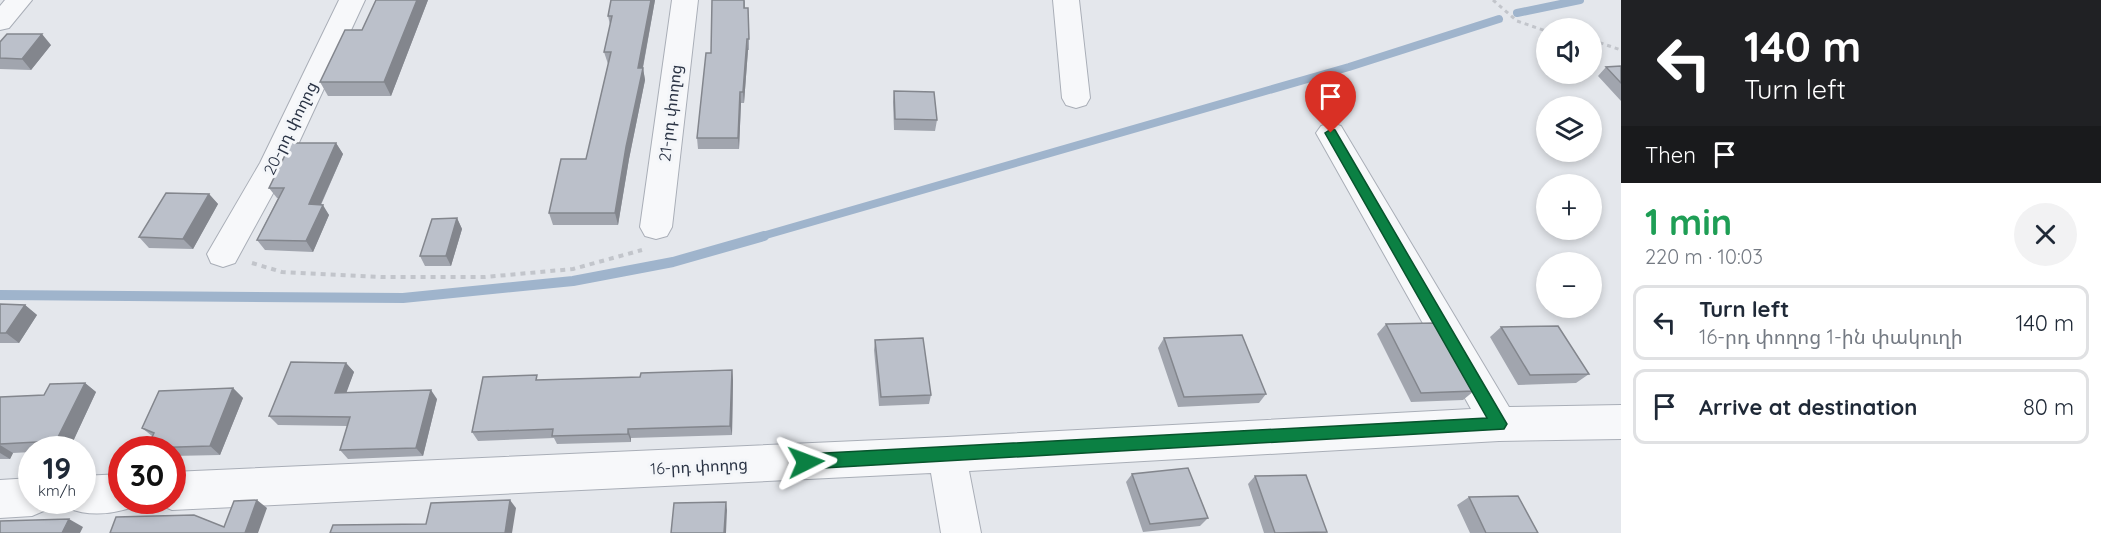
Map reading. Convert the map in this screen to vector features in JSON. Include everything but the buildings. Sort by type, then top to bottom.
[{"type":"street","points":[[0,22],[19,0]]},
{"type":"street","name":"20-րդ փողոց","points":[[223,254],[274,164],[352,0]]},
{"type":"street","name":"21-րդ փողոց","points":[[656,226],[685,0]]},
{"type":"street","points":[[1066,0],[1076,98]]},
{"type":"street","points":[[1331,133],[1499,424]]},
{"type":"street","name":"16-րդ փողոց","points":[[186,490],[947,455],[1499,424],[1621,422]]},
{"type":"street","points":[[947,455],[961,533]]},
{"type":"street","points":[[0,499],[18,498]]},
{"type":"path","points":[[1493,0],[1519,22],[1536,30]]},
{"type":"path","points":[[1602,43],[1621,50]]},
{"type":"path","points":[[223,254],[282,272],[485,277],[573,269],[641,252],[656,226]]},
{"type":"waterway","points":[[1517,13],[1580,0]]},
{"type":"waterway","points":[[759,237],[1349,67],[1499,19]]},
{"type":"waterway","points":[[0,295],[403,298],[573,281],[673,262],[764,236]]},
{"type":"route","points":[[806,462],[1499,424],[1331,133]]}]
